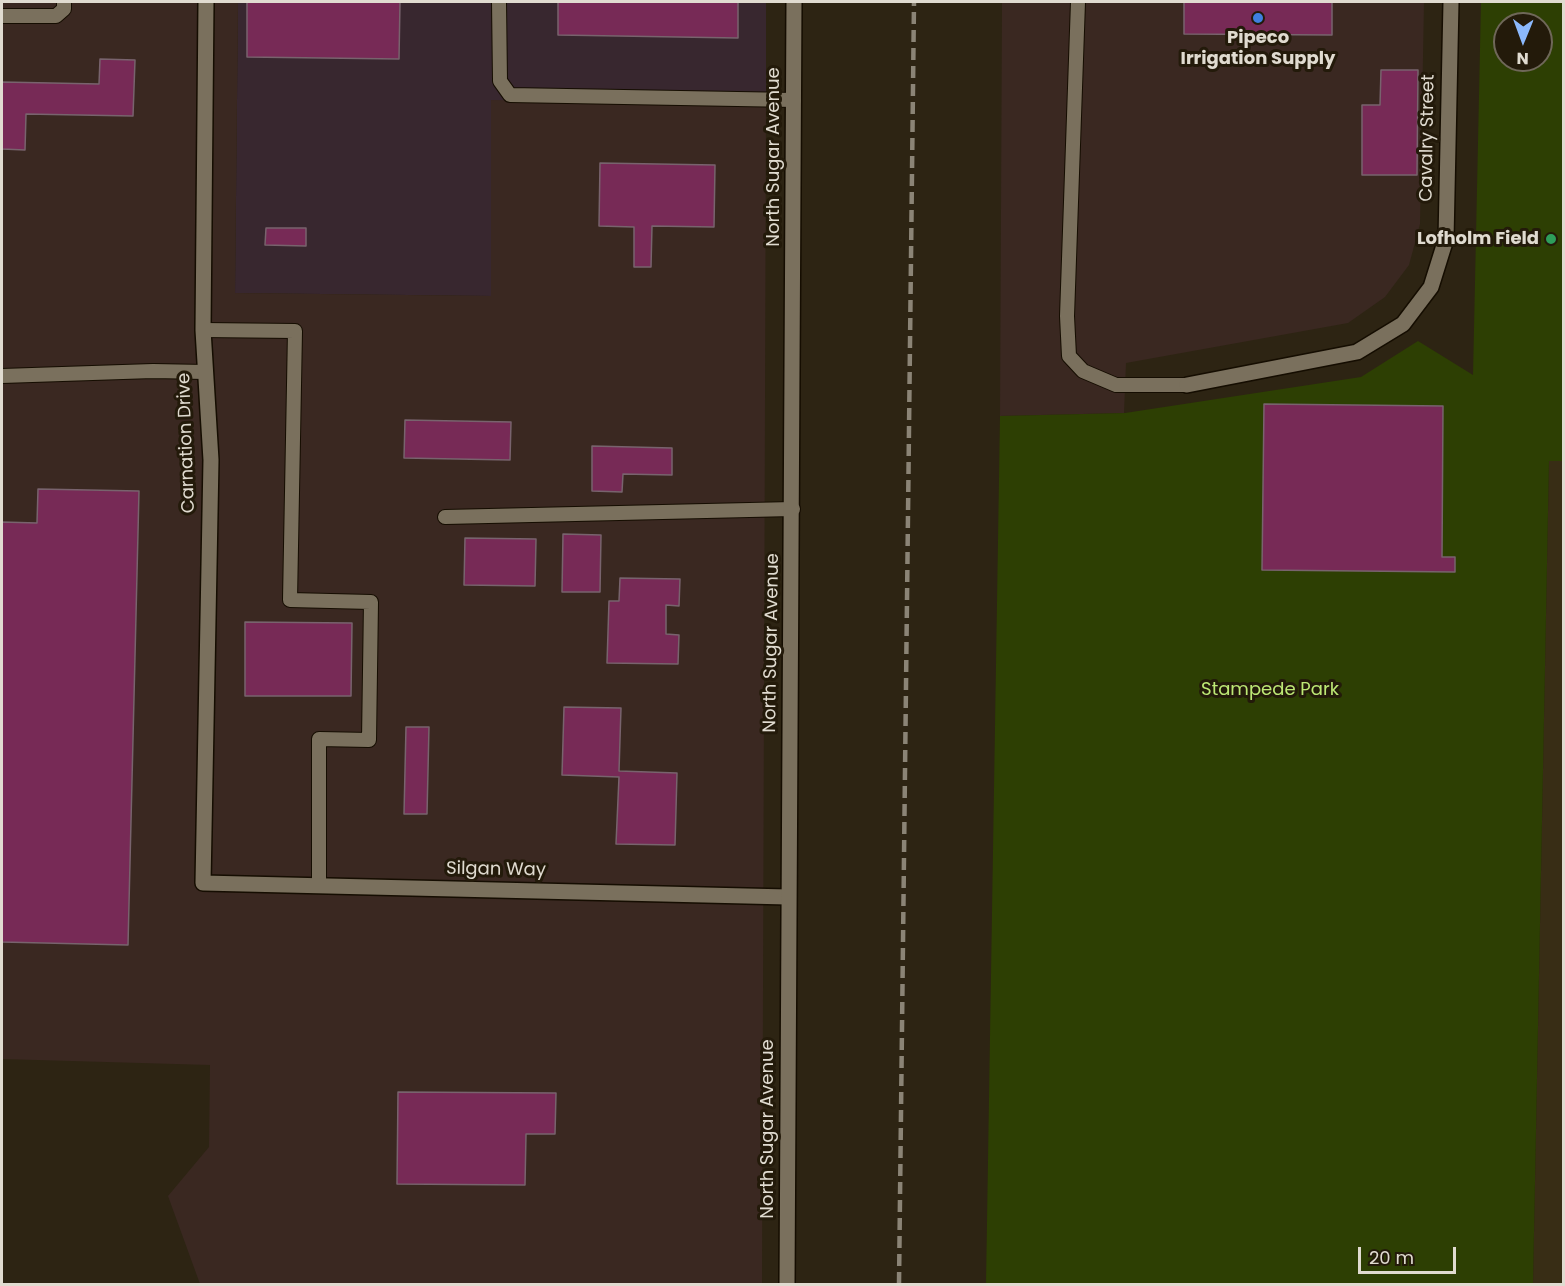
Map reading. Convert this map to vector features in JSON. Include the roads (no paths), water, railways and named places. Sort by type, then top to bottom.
[{"type":"street","name":"Carnation Drive","points":[[203,883],[211,460],[203,330],[206,2]]},
{"type":"street","name":"North Sugar Avenue","points":[[787,1284],[794,2]]},
{"type":"street","name":"Cavalry Street","points":[[1186,385],[1357,352],[1403,324],[1431,287],[1446,239],[1451,2]]},
{"type":"street","name":"Silgan Way","points":[[203,883],[788,897]]},
{"type":"lane","points":[[2,16],[56,16],[63,9],[64,2]]},
{"type":"lane","points":[[499,2],[500,81],[510,95],[794,100]]},
{"type":"lane","points":[[1078,2],[1067,316],[1069,356],[1083,371],[1116,386],[1186,385]]},
{"type":"lane","points":[[203,330],[295,331],[290,600],[371,602],[369,740],[319,739],[319,886]]},
{"type":"lane","points":[[2,376],[153,371],[205,372]]},
{"type":"lane","points":[[445,517],[793,509]]},
{"type":"railway","points":[[899,1284],[914,2]]},
{"type":"place","name":"Pipeco Irrigation Supply","points":[[1258,18]]},
{"type":"place","name":"Lofholm Field","points":[[1551,239]]},
{"type":"park label","name":"Stampede Park","points":[[1270,690]]}]
